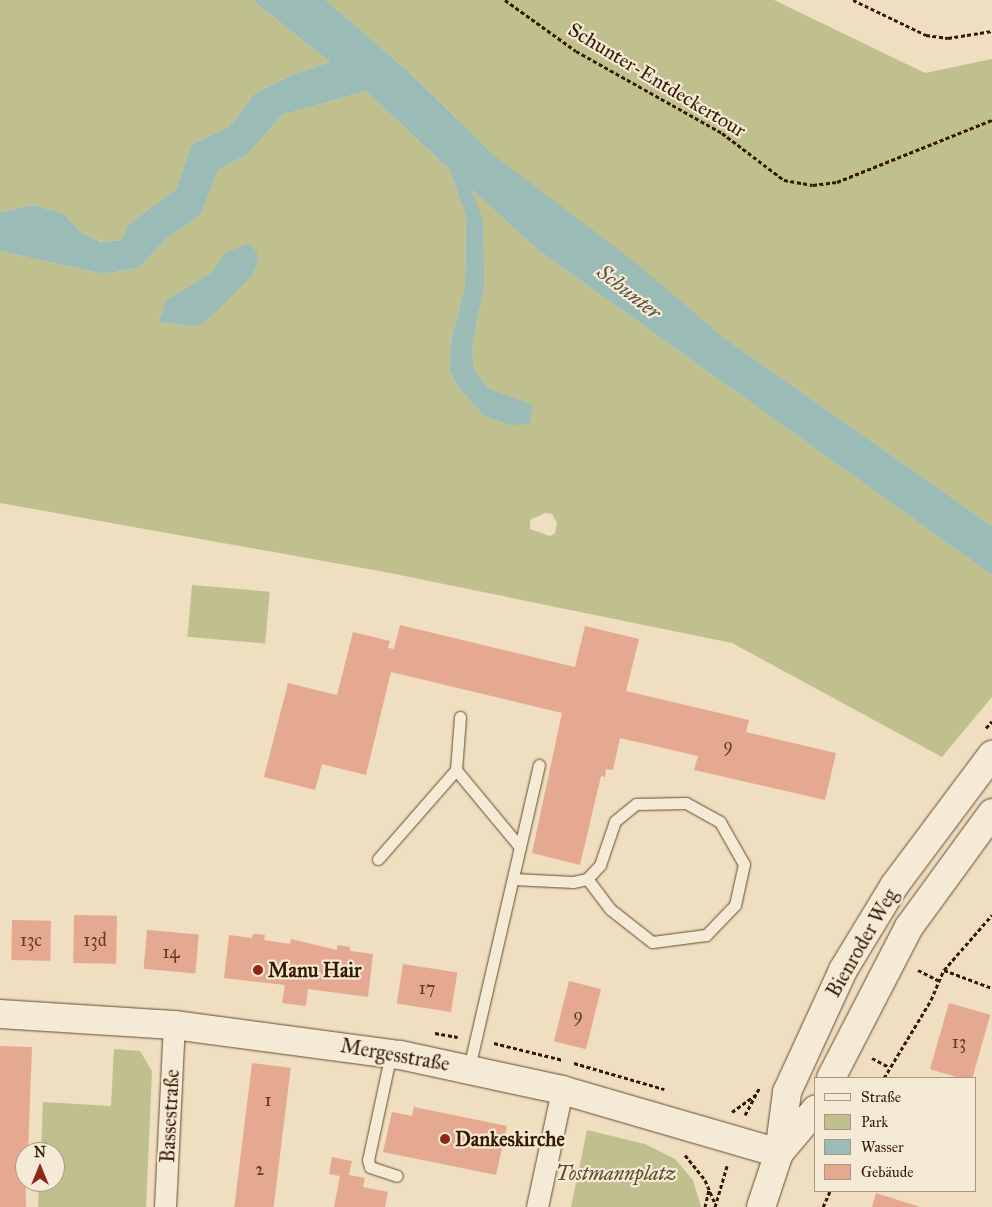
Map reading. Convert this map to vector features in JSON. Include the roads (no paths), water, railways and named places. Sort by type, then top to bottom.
[{"type":"main road","name":"Bienroder Weg","points":[[761,1207],[779,1153],[787,1092],[843,970],[894,886],[992,755]]},
{"type":"main road","name":"Bienroder Weg","points":[[832,1077],[909,927],[992,814]]},
{"type":"main road","name":"Mergesstraße","points":[[0,1014],[174,1025],[391,1053],[469,1068],[562,1090],[735,1142],[779,1153]]},
{"type":"main road","name":"Bienroder Weg","points":[[779,1153],[814,1112]]},
{"type":"street","name":"Bassestraße","points":[[165,1207],[174,1025]]},
{"type":"street","points":[[537,1207],[562,1090]]},
{"type":"lane","points":[[378,859],[456,770],[460,716]]},
{"type":"lane","points":[[469,1068],[539,765]]},
{"type":"lane","points":[[456,770],[520,847]]},
{"type":"lane","points":[[513,879],[573,882],[588,879],[600,864],[615,821],[636,804],[686,803],[720,822],[744,864],[735,905],[706,935],[652,942],[610,909],[588,879]]},
{"type":"lane","points":[[391,1053],[368,1160],[370,1167],[396,1176]]},
{"type":"water","name":"Schunter","points":[[252,0],[326,0],[411,74],[494,155],[632,260],[723,337],[992,526],[992,575],[538,250],[471,189],[483,220],[484,287],[472,347],[474,370],[488,388],[533,405],[529,424],[510,425],[484,416],[458,387],[450,371],[450,345],[465,286],[466,218],[450,170],[366,91],[282,115],[248,154],[218,170],[201,214],[165,240],[139,268],[103,274],[0,251],[0,212],[34,205],[64,214],[82,233],[102,242],[121,240],[129,224],[176,189],[192,144],[229,127],[254,94],[294,74],[330,62]]},
{"type":"water","points":[[249,244],[257,252],[258,261],[251,277],[201,325],[189,326],[159,322],[165,301],[212,272],[226,252]]},
{"type":"place","name":"Manu Hair","points":[[258,970]]},
{"type":"place","name":"Dankeskirche","points":[[445,1139]]},
{"type":"park label","name":"Tostmannplatz","points":[[616,1173]]}]
